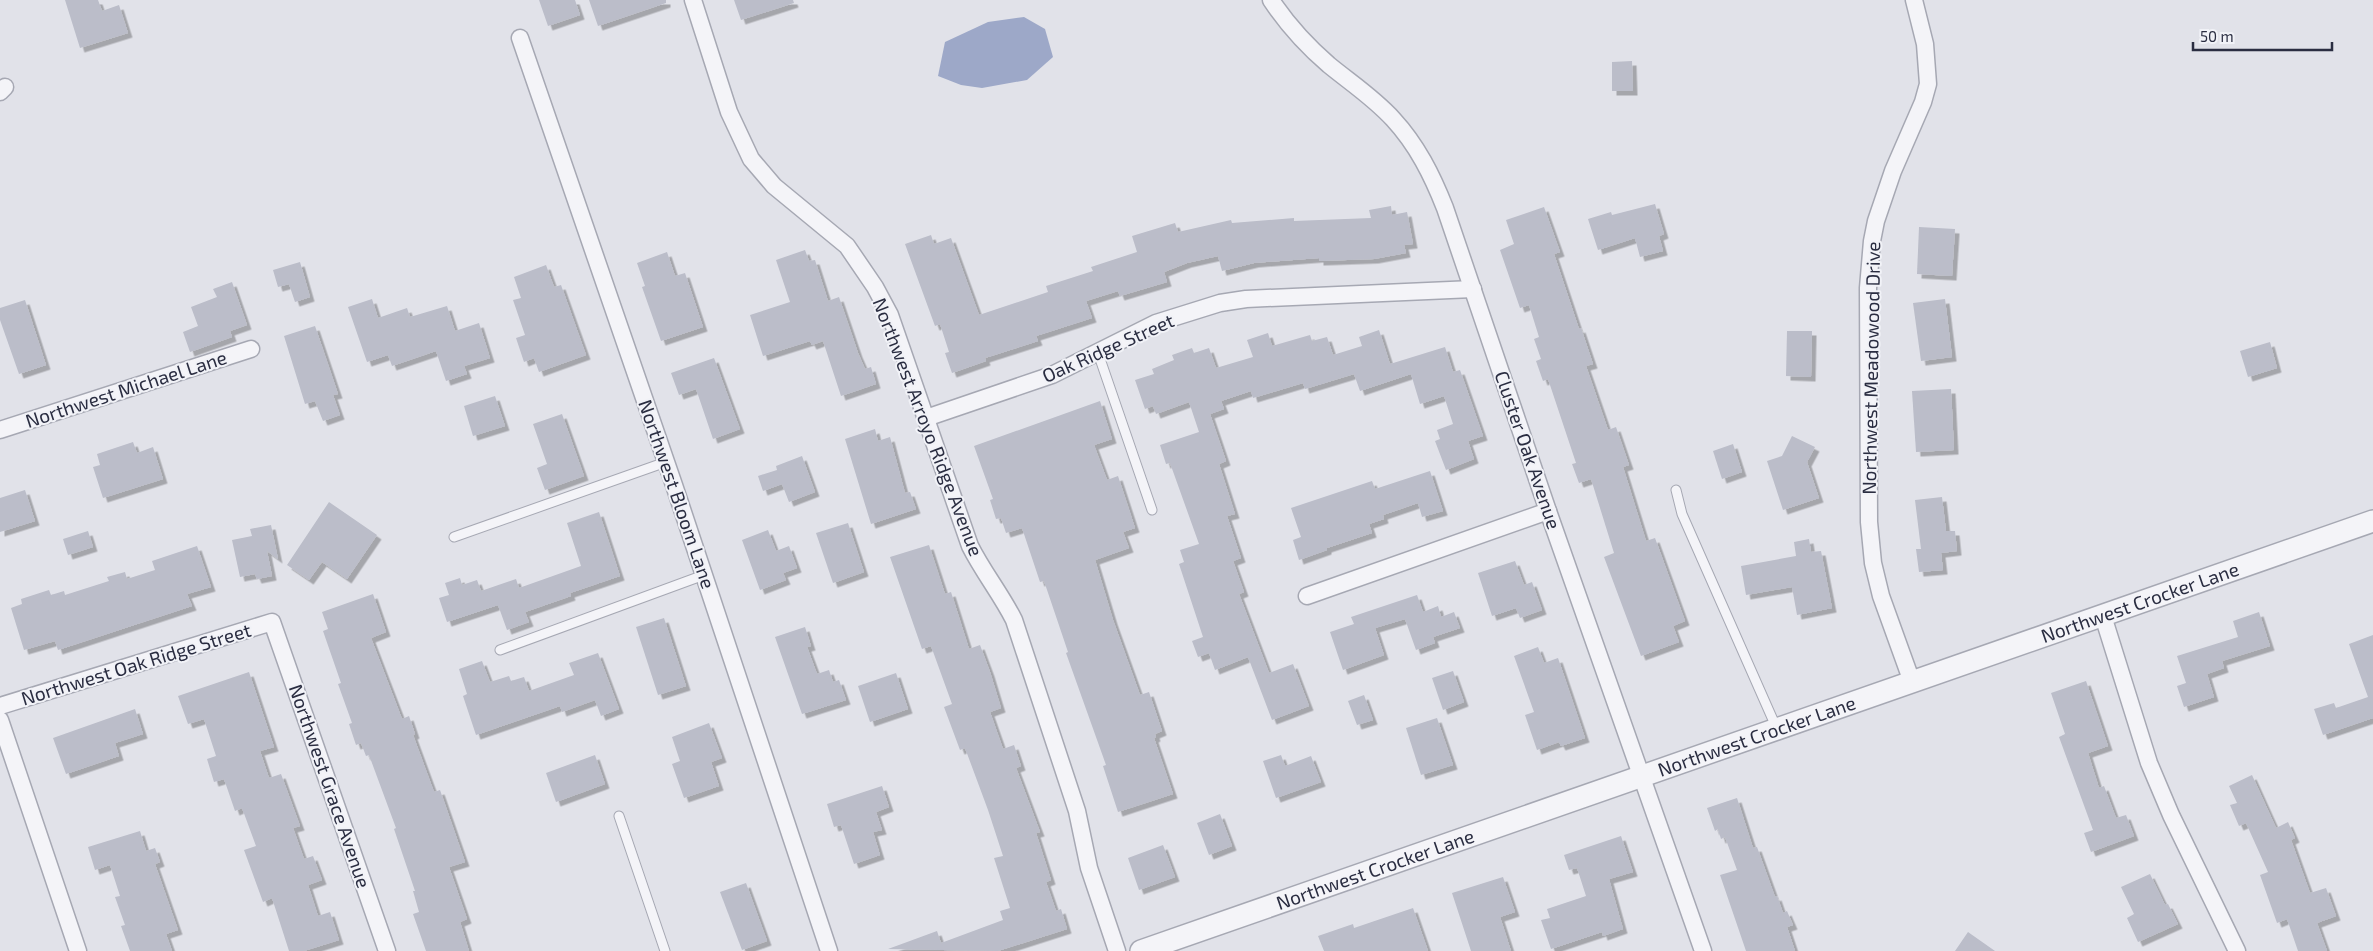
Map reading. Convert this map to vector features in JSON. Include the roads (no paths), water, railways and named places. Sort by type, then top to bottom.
[{"type":"street","name":"Northwest Arroyo Ridge Avenue","points":[[693,0],[729,112],[751,160],[774,186],[847,246],[875,287],[890,315],[970,546],[982,570],[1005,602],[1014,620],[1078,811],[1089,868],[1117,951]]},
{"type":"street","name":"Cluster Oak Avenue","points":[[1271,0],[1302,40],[1330,66],[1372,98],[1394,119],[1416,147],[1431,174],[1445,208],[1548,511],[1703,951]]},
{"type":"street","name":"Northwest Meadowood Drive","points":[[1912,682],[1881,596],[1873,563],[1869,522],[1868,288],[1872,241],[1883,195],[1916,122],[1928,84],[1925,44],[1914,0]]},
{"type":"street","name":"Northwest Bloom Lane","points":[[520,38],[666,462],[829,951]]},
{"type":"street","name":"Oak Ridge Street","points":[[926,418],[1052,375],[1156,323],[1220,303],[1246,299],[1472,289]]},
{"type":"street","name":"Northwest Michael Lane","points":[[0,430],[251,349]]},
{"type":"street","points":[[1307,596],[1548,511]]},
{"type":"street","name":"Northwest Crocker Lane","points":[[1141,951],[2373,521]]},
{"type":"street","points":[[2103,616],[2149,763],[2171,815],[2237,951]]},
{"type":"street","name":"Northwest Oak Ridge Street","points":[[0,706],[272,622]]},
{"type":"street","name":"Northwest Grace Avenue","points":[[272,622],[387,951]]},
{"type":"street","points":[[0,720],[78,951]]},
{"type":"lane","points":[[1098,353],[1110,393],[1152,510]]},
{"type":"lane","points":[[454,538],[666,462]]},
{"type":"lane","points":[[1676,490],[1682,514],[1777,729]]},
{"type":"lane","points":[[500,650],[704,575]]},
{"type":"lane","points":[[619,816],[665,951]]},
{"type":"water","points":[[1024,17],[1045,29],[1053,57],[1027,80],[982,88],[961,85],[938,76],[945,42],[988,22]]}]
